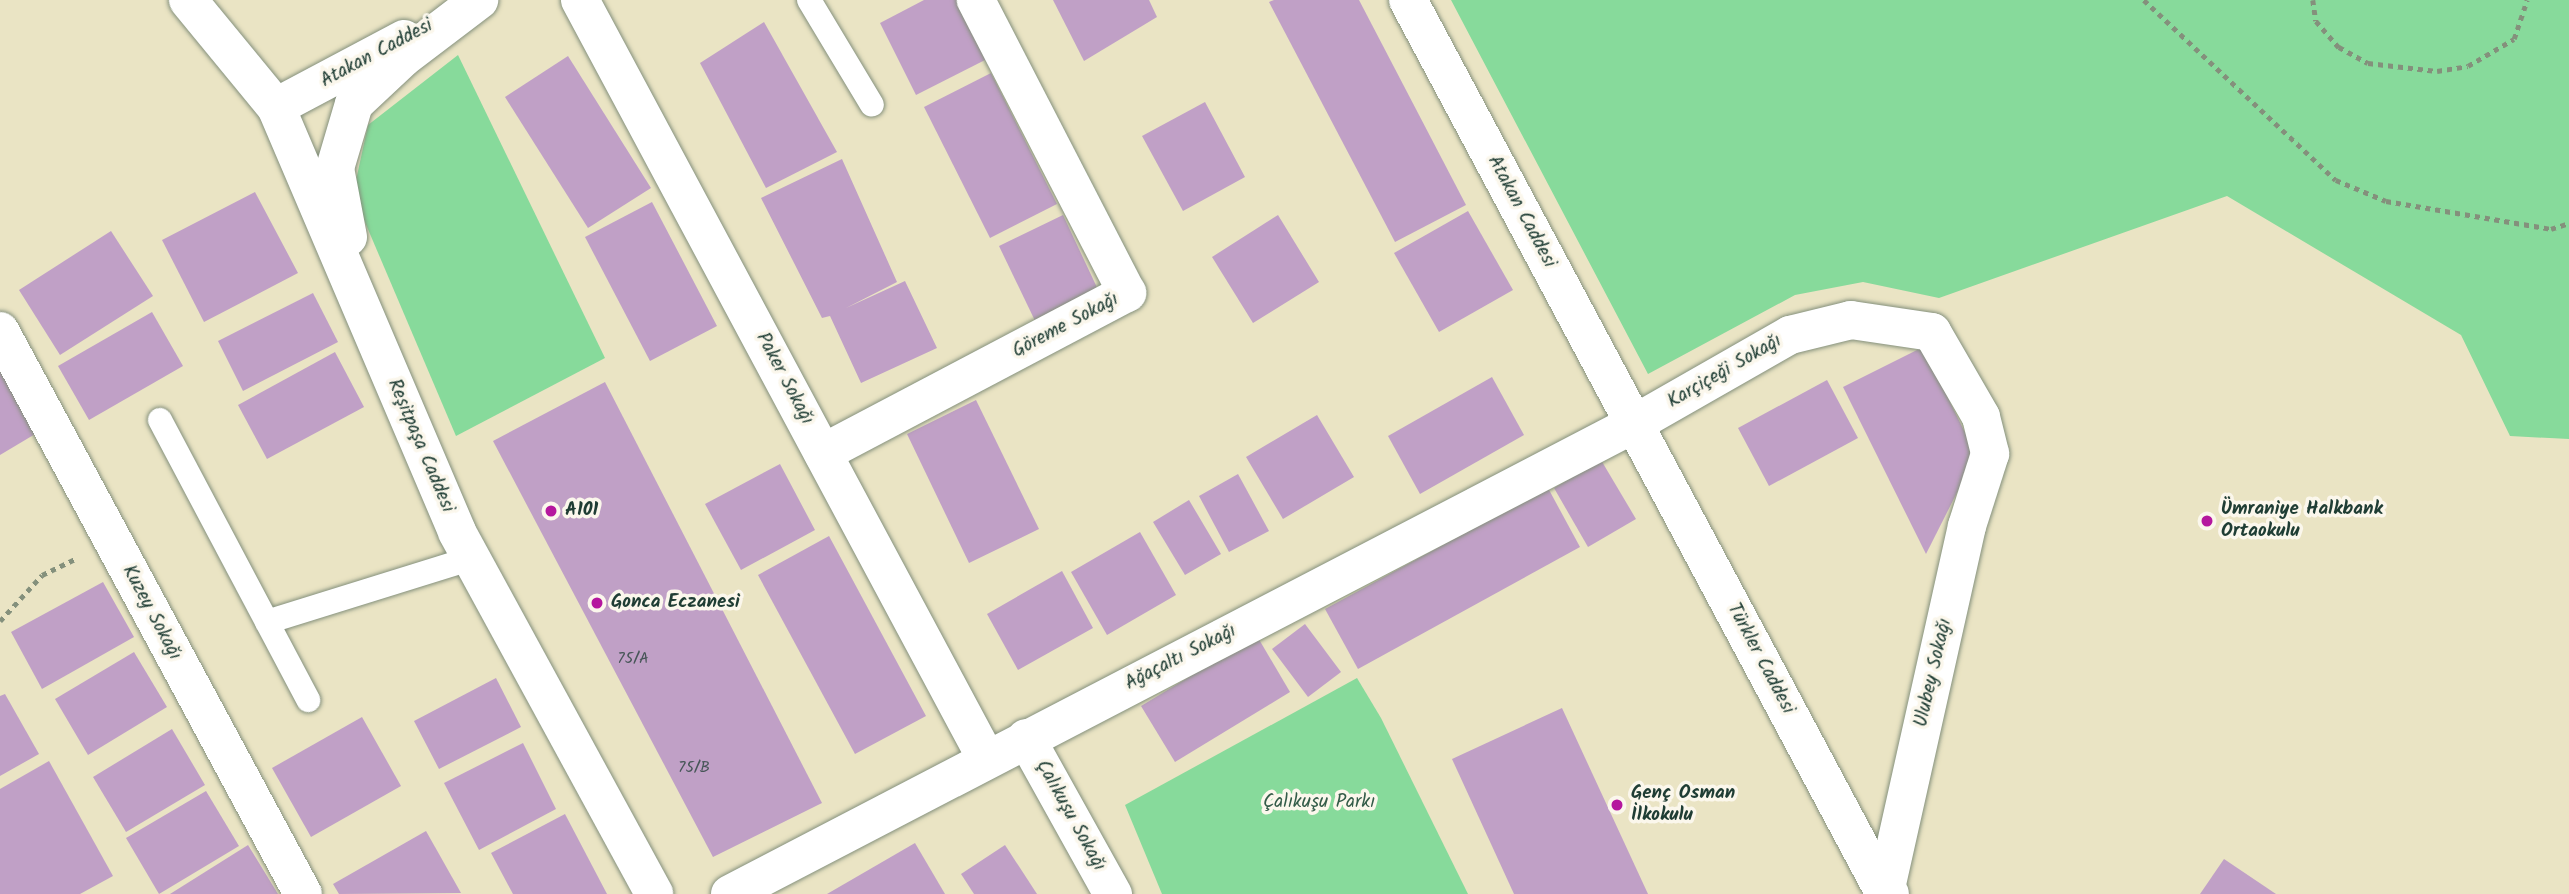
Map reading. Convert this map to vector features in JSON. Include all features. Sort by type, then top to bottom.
[{"type":"street","name":"Reşitpaşa Caddesi","points":[[188,0],[276,107],[360,308],[472,558],[654,894]]},
{"type":"street","name":"Atakan Caddesi","points":[[276,107],[479,0]]},
{"type":"street","points":[[360,308],[335,168],[354,104],[403,58],[479,0]]},
{"type":"street","name":"Paker Sokağı","points":[[580,0],[986,758]]},
{"type":"street","name":"Göreme Sokağı","points":[[823,453],[1127,293],[976,0]]},
{"type":"street","name":"Atakan Caddesi","points":[[1408,0],[1634,424]]},
{"type":"street","name":"Karçiçeği Sokağı","points":[[1634,424],[1790,335],[1851,320],[1932,332],[1981,417],[1990,454]]},
{"type":"street","name":"Kuzey Sokağı","points":[[0,331],[303,894]]},
{"type":"street","name":"Ağaçaltı Sokağı","points":[[730,894],[986,758],[1634,424]]},
{"type":"street","name":"Türkler Caddesi","points":[[1634,424],[1886,894]]},
{"type":"street","name":"Ulubey Sokağı","points":[[1886,894],[1968,526],[1990,454]]},
{"type":"street","name":"Çalıkuşu Sokağı","points":[[1026,738],[1114,894]]},
{"type":"lane","points":[[809,0],[872,105]]},
{"type":"lane","points":[[160,420],[308,701]]},
{"type":"lane","points":[[267,622],[472,558]]},
{"type":"path","points":[[2144,0],[2336,180],[2386,201],[2551,229],[2569,223]]},
{"type":"path","points":[[2313,0],[2315,21],[2339,47],[2368,63],[2437,71],[2493,56],[2514,39],[2527,0]]},
{"type":"path","points":[[0,621],[41,575],[112,540]]},
{"type":"green space","points":[[1451,0],[2569,0],[2569,439],[2510,436],[2461,335],[2227,196],[1939,298],[1863,282],[1795,295],[1648,374]]},
{"type":"green space","points":[[458,55],[605,358],[456,436],[353,194],[368,125]]},
{"type":"green space","name":"Çalıkuşu Parkı","points":[[1357,678],[1381,718],[1468,894],[1162,894],[1125,805]]},
{"type":"building","points":[[924,0],[957,0],[987,59],[916,95],[880,23]]},
{"type":"building","points":[[1053,0],[1149,0],[1157,17],[1084,61]]},
{"type":"building","points":[[1359,0],[1466,205],[1395,242],[1269,2]]},
{"type":"building","points":[[764,22],[837,152],[766,188],[700,63]]},
{"type":"building","points":[[568,56],[651,188],[588,228],[505,97]]},
{"type":"building","points":[[991,73],[1057,204],[990,238],[924,107]]},
{"type":"building","points":[[1205,102],[1245,177],[1183,211],[1142,136]]},
{"type":"building","points":[[842,159],[897,282],[846,308],[905,281],[937,348],[861,383],[830,316],[822,318],[761,198]]},
{"type":"building","points":[[255,192],[298,273],[204,322],[162,240]]},
{"type":"building","points":[[652,202],[717,326],[650,361],[585,237]]},
{"type":"building","points":[[1468,211],[1513,290],[1439,332],[1394,253]]},
{"type":"building","points":[[1063,215],[1101,296],[1038,327],[999,246]]},
{"type":"building","points":[[1278,215],[1319,282],[1253,323],[1212,257]]},
{"type":"building","points":[[111,231],[153,296],[60,355],[19,290]]},
{"type":"building","points":[[313,293],[338,342],[243,391],[218,341]]},
{"type":"building","points":[[152,312],[183,366],[89,420],[58,366]]},
{"type":"building","points":[[0,340],[52,424],[0,455]]},
{"type":"building","points":[[1923,347],[1976,455],[1926,554],[1843,387]]},
{"type":"building","points":[[335,352],[364,407],[267,459],[238,405]]},
{"type":"building","points":[[1492,377],[1524,435],[1420,494],[1388,436]]},
{"type":"building","points":[[1827,380],[1858,438],[1769,486],[1738,428]]},
{"type":"building","points":[[605,382],[822,803],[713,857],[493,441]]},
{"type":"building","points":[[976,400],[1039,529],[969,563],[907,434]]},
{"type":"building","points":[[1317,415],[1354,477],[1283,519],[1246,457]]},
{"type":"building","points":[[1601,460],[1636,519],[1588,547],[1554,488]]},
{"type":"building","points":[[780,464],[815,530],[741,570],[705,504]]},
{"type":"building","points":[[1238,474],[1269,531],[1229,552],[1199,496]]},
{"type":"building","points":[[1548,488],[1580,547],[1358,669],[1325,609]]},
{"type":"building","points":[[1189,500],[1221,554],[1185,575],[1153,522]]},
{"type":"building","points":[[1140,532],[1176,595],[1107,635],[1071,572]]},
{"type":"building","points":[[829,536],[926,716],[855,754],[758,575]]},
{"type":"building","points":[[1062,571],[1093,628],[1018,670],[987,614]]},
{"type":"building","points":[[103,582],[134,637],[42,689],[11,632]]},
{"type":"building","points":[[1305,624],[1341,672],[1308,697],[1272,649]]},
{"type":"building","points":[[1257,636],[1290,692],[1175,762],[1141,706]]},
{"type":"building","points":[[134,652],[167,707],[88,755],[55,699]]},
{"type":"building","points":[[496,678],[521,727],[439,769],[414,721]]},
{"type":"building","points":[[5,694],[39,754],[0,776],[0,696]]},
{"type":"building","points":[[1562,708],[1648,894],[1514,894],[1452,759]]},
{"type":"building","points":[[362,717],[401,786],[311,837],[272,768]]},
{"type":"building","points":[[172,729],[205,785],[126,832],[93,777]]},
{"type":"building","points":[[523,743],[556,809],[479,850],[444,783]]},
{"type":"building","points":[[49,761],[113,876],[80,894],[0,894],[0,789]]},
{"type":"building","points":[[206,791],[239,846],[159,894],[126,838]]},
{"type":"building","points":[[565,814],[607,894],[513,894],[491,853]]},
{"type":"building","points":[[426,831],[461,893],[339,894],[333,884]]},
{"type":"building","points":[[915,843],[945,894],[827,894]]},
{"type":"building","points":[[248,845],[278,894],[170,894]]},
{"type":"building","points":[[1005,845],[1037,894],[974,894],[961,874]]},
{"type":"building","points":[[2224,859],[2276,894],[2200,894]]},
{"type":"place","name":"A101","points":[[551,511]]},
{"type":"place","name":"Ümraniye Halkbank Ortaokulu","points":[[2207,521]]},
{"type":"place","name":"Gonca Eczanesi","points":[[597,603]]},
{"type":"place","name":"Genç Osman İlkokulu","points":[[1617,805]]}]
